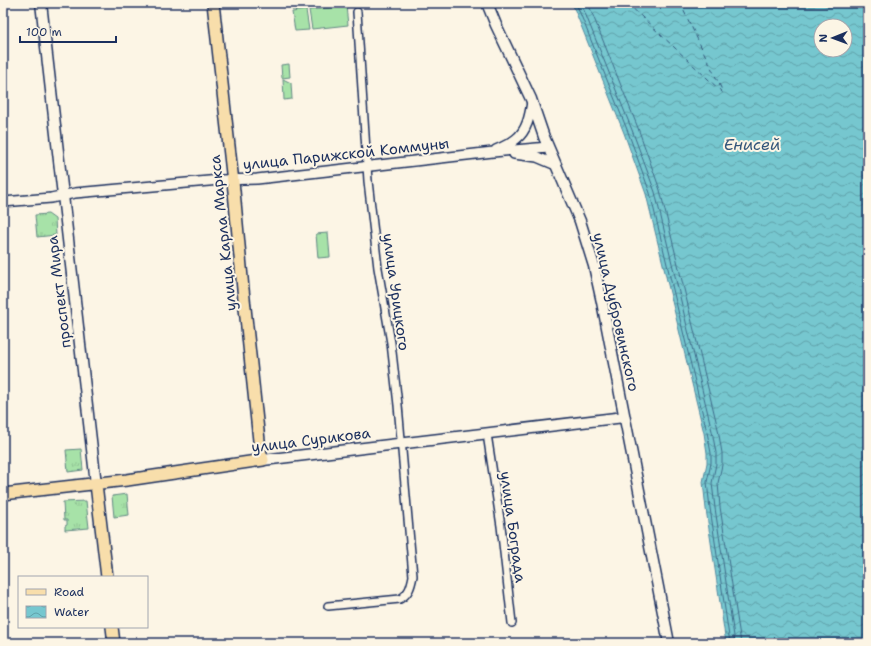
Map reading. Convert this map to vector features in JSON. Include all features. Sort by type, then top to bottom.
[{"type":"main road","name":"проспект Мира","points":[[41,3],[107,576]]},
{"type":"main road","name":"улица Карла Маркса","points":[[213,3],[233,180],[260,450],[263,460]]},
{"type":"main road","name":"улица Дубровинского","points":[[487,3],[532,102],[548,148],[580,221],[592,260],[669,643]]},
{"type":"main road","name":"улица Сурикова","points":[[3,494],[96,484],[263,460],[624,417]]},
{"type":"main road","points":[[112,628],[114,643]]},
{"type":"street","name":"улица Урицкого","points":[[328,606],[400,599],[406,596],[409,592],[413,576],[402,444],[391,343],[377,261],[366,166],[357,12]]},
{"type":"street","points":[[493,152],[517,139],[523,131],[530,115],[532,102]]},
{"type":"street","name":"улица Парижской Коммуны","points":[[3,202],[51,198],[63,195],[257,179],[493,152],[548,148]]},
{"type":"street","points":[[493,152],[537,157],[556,165]]},
{"type":"street","name":"улица Бограда","points":[[487,434],[501,526],[512,624]]},
{"type":"green space","points":[[291,3],[305,3],[305,9],[292,10]]},
{"type":"green space","points":[[346,6],[348,25],[312,29],[309,10]]},
{"type":"green space","points":[[306,10],[309,30],[295,31],[292,12]]},
{"type":"green space","points":[[289,64],[290,77],[282,78],[281,65]]},
{"type":"green space","points":[[283,79],[291,83],[292,99],[284,100]]},
{"type":"green space","points":[[48,214],[55,219],[56,235],[37,237],[35,215]]},
{"type":"green space","points":[[328,233],[330,257],[318,258],[316,234]]},
{"type":"green space","points":[[81,449],[83,470],[68,472],[66,450]]},
{"type":"green space","points":[[127,494],[129,515],[114,517],[112,496]]},
{"type":"green space","points":[[86,501],[89,528],[65,530],[67,520],[64,520],[63,502]]},
{"type":"water","name":"Енисей","points":[[572,3],[868,3],[868,643],[726,643],[703,482],[707,463],[704,433],[646,194],[624,133]]},
{"type":"ferry route","points":[[627,3],[723,93]]},
{"type":"ferry route","points":[[680,3],[723,92]]}]
